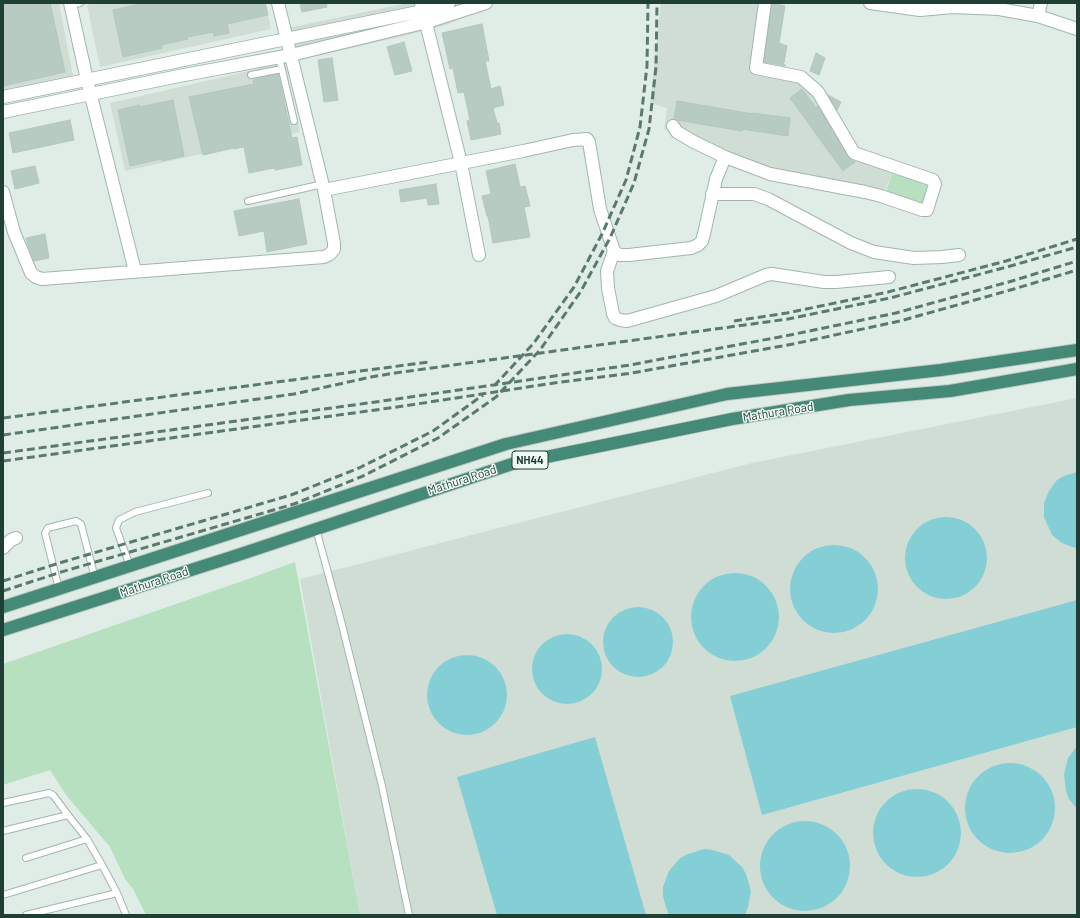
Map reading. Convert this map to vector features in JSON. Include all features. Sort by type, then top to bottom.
[{"type":"highway","name":"Mathura Road","points":[[3,607],[506,444],[727,394],[941,370],[1077,350]]},
{"type":"highway","name":"Mathura Road","points":[[3,630],[512,464],[732,419],[849,400],[950,391],[1077,369]]},
{"type":"street","points":[[3,192],[14,232],[31,273],[42,279],[324,257],[330,254],[334,249],[334,243],[324,187],[278,3]]},
{"type":"street","points":[[3,112],[90,95],[280,63],[291,55],[449,3]]},
{"type":"street","points":[[3,97],[424,12],[486,3]]},
{"type":"street","points":[[673,126],[677,132],[725,157],[770,174],[870,193],[922,210],[927,210],[935,184],[932,179],[854,153],[818,92],[801,77],[756,68],[765,3]]},
{"type":"street","points":[[870,3],[920,10],[953,7],[998,9],[1038,16],[1077,30]]},
{"type":"street","points":[[1038,16],[1041,3]]},
{"type":"street","points":[[74,4],[90,95],[135,271]]},
{"type":"street","points":[[424,12],[460,163],[479,255]]},
{"type":"street","points":[[324,187],[460,163],[573,140],[587,139],[589,142],[600,209],[614,251],[619,255],[629,255],[691,248],[698,245],[704,234],[712,194],[725,157]]},
{"type":"street","points":[[712,194],[754,194],[768,198],[851,243],[874,252],[914,258],[942,257],[959,254]]},
{"type":"street","points":[[614,251],[607,271],[608,288],[615,318],[627,321],[716,296],[766,275],[772,274],[824,282],[889,277]]},
{"type":"street","points":[[3,548],[11,540],[16,538]]},
{"type":"lane","points":[[252,75],[280,63],[294,121]]},
{"type":"lane","points":[[248,201],[324,187]]},
{"type":"lane","points":[[130,566],[116,528],[119,520],[135,512],[208,493]]},
{"type":"lane","points":[[59,588],[46,533],[48,528],[76,521],[81,524],[95,578]]},
{"type":"lane","points":[[316,529],[340,617],[382,786],[409,915]]},
{"type":"lane","points":[[3,803],[49,793],[53,795],[86,839],[102,865],[117,893],[126,915]]},
{"type":"lane","points":[[3,831],[68,815]]},
{"type":"lane","points":[[26,858],[86,839]]},
{"type":"lane","points":[[3,895],[102,865]]},
{"type":"lane","points":[[26,915],[117,893]]},
{"type":"shaded area","points":[[33,3],[59,3],[73,76],[3,90],[3,10]]},
{"type":"shaded area","points":[[95,3],[266,3],[271,29],[100,67],[87,5]]},
{"type":"shaded area","points":[[408,3],[497,3],[446,25],[295,61],[288,28]]},
{"type":"shaded area","points":[[661,3],[758,3],[752,73],[799,81],[814,96],[852,155],[894,169],[882,197],[772,179],[664,129],[667,108],[650,103]]},
{"type":"shaded area","points":[[284,63],[300,132],[125,171],[110,103]]},
{"type":"shaded area","points":[[1077,398],[1077,915],[360,915],[300,579],[752,463]]},
{"type":"green space","points":[[893,171],[930,185],[924,205],[884,197]]},
{"type":"green space","points":[[295,562],[360,915],[146,915],[133,889],[125,879],[110,847],[66,795],[50,770],[3,785],[3,664]]},
{"type":"water","points":[[1077,472],[1077,548],[1075,548],[1062,543],[1052,535],[1044,517],[1044,503],[1049,491],[1057,480]]},
{"type":"water","points":[[946,517],[962,520],[975,529],[984,542],[987,558],[984,574],[975,587],[962,596],[946,599],[930,596],[917,587],[908,574],[905,558],[908,542],[917,529],[930,520]]},
{"type":"water","points":[[834,545],[851,549],[865,558],[874,572],[878,589],[874,606],[865,620],[851,629],[834,633],[817,629],[803,620],[794,606],[790,589],[794,572],[803,558],[817,549]]},
{"type":"water","points":[[726,573],[744,573],[760,580],[772,592],[779,608],[779,626],[772,642],[760,654],[744,661],[726,661],[710,654],[698,642],[691,626],[691,608],[698,592],[710,580]]},
{"type":"water","points":[[1077,600],[1077,727],[762,815],[730,696]]},
{"type":"water","points":[[638,607],[657,613],[667,623],[673,642],[667,661],[657,671],[638,677],[619,671],[609,661],[603,642],[609,623],[619,613]]},
{"type":"water","points":[[560,634],[574,634],[587,640],[596,649],[600,655],[602,669],[600,683],[592,694],[581,702],[574,704],[560,704],[553,702],[542,694],[534,683],[532,676],[532,662],[534,655],[542,644],[553,636]]},
{"type":"water","points":[[467,655],[482,658],[495,667],[504,680],[507,695],[504,710],[495,723],[482,732],[467,735],[452,732],[439,723],[430,710],[427,695],[430,680],[439,667],[452,658]]},
{"type":"water","points":[[595,737],[646,915],[497,915],[457,777]]},
{"type":"water","points":[[1077,746],[1077,809],[1069,799],[1066,791],[1064,774],[1068,758]]},
{"type":"water","points":[[1010,763],[1019,764],[1035,771],[1047,783],[1054,799],[1054,817],[1047,833],[1035,845],[1019,852],[1010,853],[1001,852],[985,845],[973,833],[966,817],[965,808],[966,799],[973,783],[985,771],[1001,764]]},
{"type":"water","points":[[917,789],[934,793],[948,802],[957,816],[961,833],[957,850],[948,864],[934,873],[917,877],[900,873],[886,864],[877,850],[873,833],[877,816],[886,802],[900,793]]},
{"type":"water","points":[[805,821],[822,825],[837,834],[846,849],[850,866],[846,883],[837,898],[822,907],[805,911],[788,907],[773,898],[764,883],[760,866],[764,849],[773,834],[788,825]]},
{"type":"water","points":[[704,849],[729,855],[742,867],[746,874],[751,891],[745,915],[669,915],[663,896],[663,887],[669,871],[680,858]]},
{"type":"building","points":[[3,3],[50,3],[65,72],[3,86]]},
{"type":"building","points":[[135,3],[265,3],[268,15],[227,24],[229,33],[214,36],[213,32],[187,37],[188,39],[161,45],[162,48],[123,57],[113,10],[136,5]]},
{"type":"building","points":[[300,3],[326,3],[327,7],[302,12]]},
{"type":"building","points":[[772,3],[785,6],[779,43],[787,46],[784,63],[782,62],[786,66],[764,62]]},
{"type":"building","points":[[482,24],[489,61],[485,61],[491,89],[500,86],[504,105],[493,108],[497,123],[499,123],[501,134],[471,140],[467,121],[470,120],[464,92],[458,93],[453,68],[450,69],[442,33]]},
{"type":"building","points":[[404,42],[412,71],[395,75],[387,47]]},
{"type":"building","points":[[816,53],[825,58],[819,75],[810,71]]},
{"type":"building","points":[[332,58],[338,100],[324,102],[318,60]]},
{"type":"building","points":[[278,74],[292,138],[297,137],[302,165],[275,170],[274,168],[249,173],[244,147],[203,155],[189,97],[254,84],[253,80]]},
{"type":"building","points":[[802,89],[816,108],[818,106],[848,157],[855,162],[843,171],[790,98]]},
{"type":"building","points":[[828,95],[841,102],[837,110]]},
{"type":"building","points":[[173,100],[184,156],[130,166],[118,110]]},
{"type":"building","points":[[677,101],[753,114],[790,118],[788,136],[742,129],[742,131],[677,120],[674,119]]},
{"type":"building","points":[[70,120],[74,140],[13,153],[9,133]]},
{"type":"building","points":[[515,164],[520,187],[525,186],[530,206],[524,207],[530,237],[493,243],[488,216],[482,196],[491,194],[486,171]]},
{"type":"building","points":[[35,166],[39,183],[15,189],[11,171]]},
{"type":"building","points":[[436,184],[439,204],[428,205],[427,198],[401,202],[399,190]]},
{"type":"building","points":[[299,199],[307,244],[267,252],[264,231],[239,236],[234,211]]},
{"type":"building","points":[[45,234],[49,258],[34,261],[26,238]]},
{"type":"railway","points":[[494,386],[533,344],[574,287],[602,234],[626,180],[640,127],[647,66],[648,3]]},
{"type":"railway","points":[[3,591],[58,573],[294,504],[363,476],[438,438],[496,397],[540,350],[581,291],[610,238],[634,183],[649,129],[656,67],[657,3]]},
{"type":"railway","points":[[734,321],[787,313],[888,292],[1006,261],[1077,239]]},
{"type":"railway","points":[[3,435],[294,394],[395,373],[788,319],[890,298],[1077,247]]},
{"type":"railway","points":[[3,453],[397,399],[630,365],[790,335],[896,313],[1012,281],[1077,261]]},
{"type":"railway","points":[[3,461],[632,373],[793,344],[900,321],[1077,270]]},
{"type":"railway","points":[[3,418],[429,362]]},
{"type":"railway","points":[[3,581],[291,495],[359,468],[433,431],[483,395]]}]
